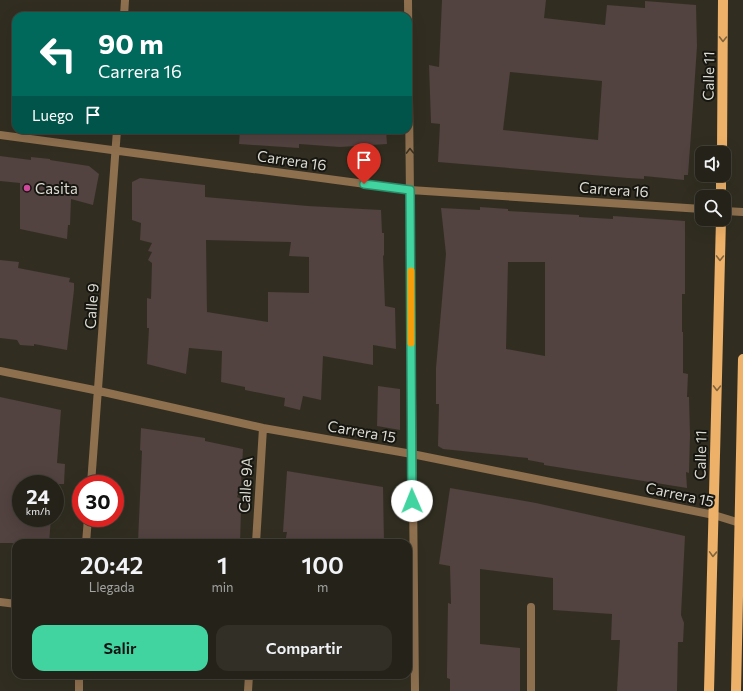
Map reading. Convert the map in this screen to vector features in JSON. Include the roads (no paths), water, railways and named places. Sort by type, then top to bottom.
[{"type":"main road","name":"Calle 11","points":[[722,146],[723,0]]},
{"type":"main road","name":"Calle 11","points":[[709,691],[721,226]]},
{"type":"main road","points":[[736,691],[741,524],[743,359]]},
{"type":"street","points":[[124,12],[125,0]]},
{"type":"street","points":[[408,0],[408,12]]},
{"type":"street","name":"Calle 9","points":[[92,475],[117,134]]},
{"type":"street","points":[[409,134],[415,691]]},
{"type":"street","name":"Carrera 16","points":[[0,135],[410,190],[695,209]]},
{"type":"street","points":[[731,211],[743,212]]},
{"type":"street","name":"Carrera 15","points":[[0,371],[99,391],[262,428],[412,454],[714,515],[741,524]]},
{"type":"street","name":"Calle 9A","points":[[256,539],[262,428]]},
{"type":"street","points":[[86,539],[87,527]]},
{"type":"street","points":[[0,602],[12,604]]},
{"type":"street","points":[[531,607],[531,691]]},
{"type":"street","points":[[79,679],[79,691]]},
{"type":"street","points":[[248,691],[249,679]]},
{"type":"place","name":"Casita","points":[[27,188]]}]
